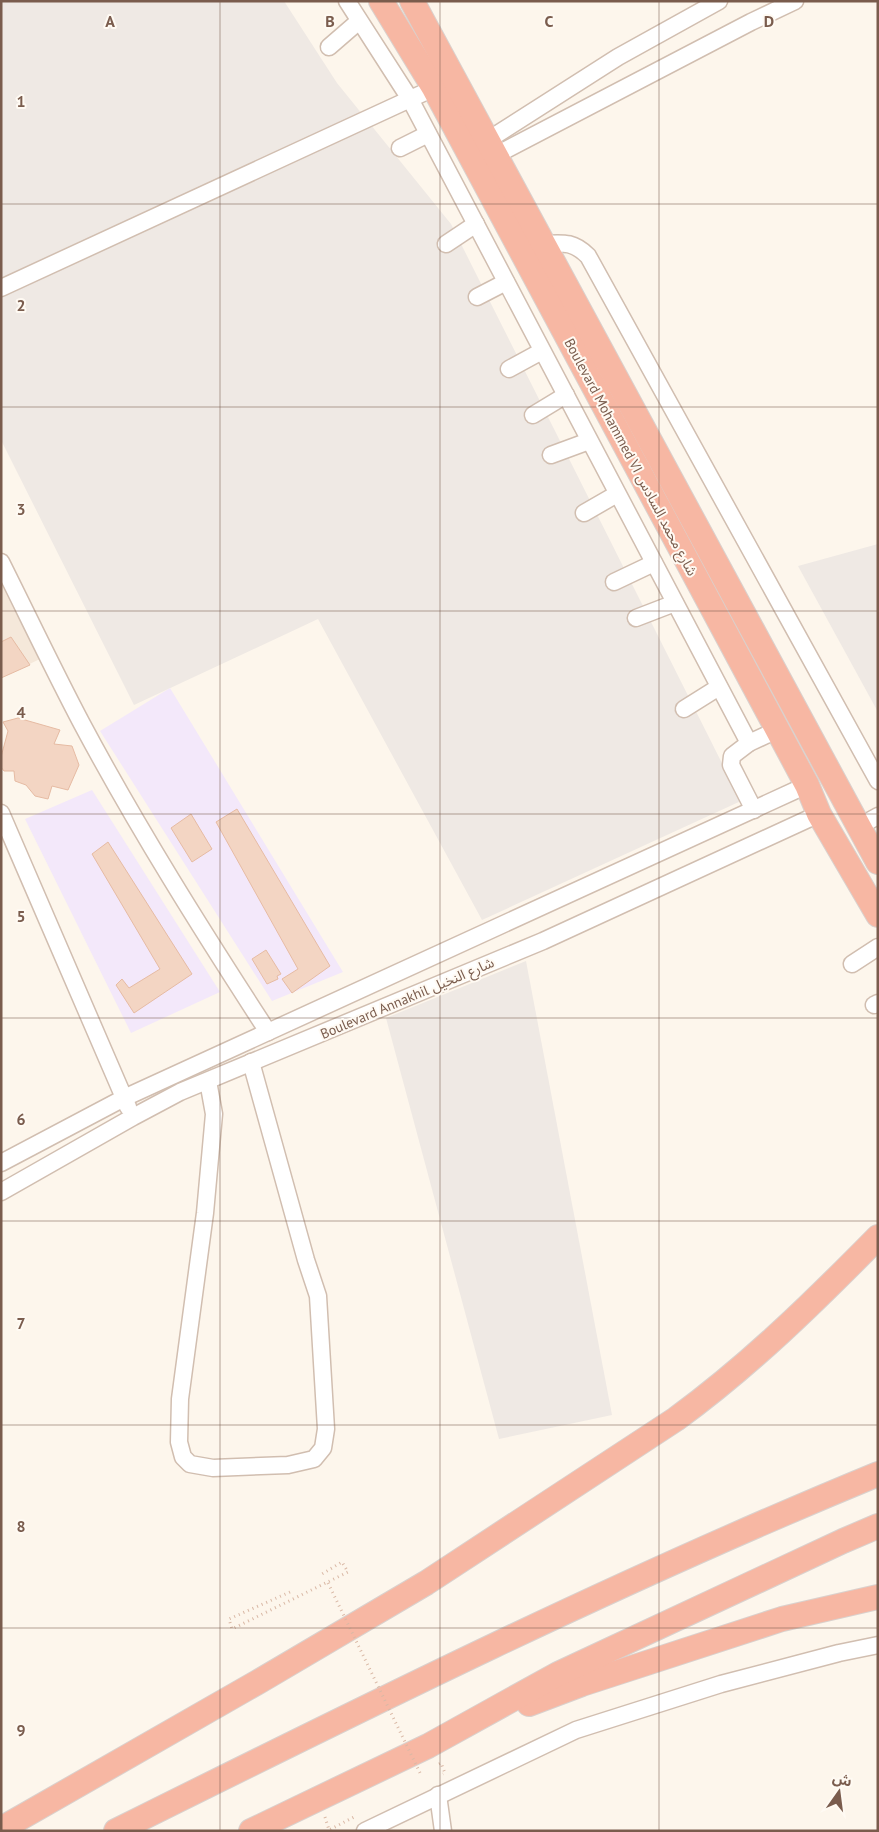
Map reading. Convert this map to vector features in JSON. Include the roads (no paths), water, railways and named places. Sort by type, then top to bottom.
[{"type":"highway","name":"Boulevard Mohammed VI شارع محمد السادس","points":[[381,1],[434,88],[807,785],[819,814],[878,916]]},
{"type":"highway","name":"Boulevard Mohammed VI شارع محمد السادس","points":[[412,1],[544,244],[868,822],[878,862]]},
{"type":"highway","points":[[1,1829],[258,1682],[426,1583],[676,1419],[705,1398],[760,1351],[811,1304],[878,1237]]},
{"type":"highway","points":[[116,1831],[571,1608],[805,1504],[878,1474]]},
{"type":"highway","points":[[430,1761],[558,1674],[878,1526]]},
{"type":"highway","points":[[251,1831],[430,1761],[582,1684],[782,1619],[878,1597]]},
{"type":"street","points":[[347,1],[410,99],[749,743]]},
{"type":"street","points":[[492,148],[618,57],[719,1]]},
{"type":"street","points":[[492,148],[795,1]]},
{"type":"street","points":[[329,47],[359,21]]},
{"type":"street","points":[[1,288],[434,88]]},
{"type":"street","points":[[400,148],[428,134]]},
{"type":"street","points":[[446,244],[476,224]]},
{"type":"street","points":[[544,244],[569,243],[580,248],[588,256],[878,780]]},
{"type":"street","points":[[477,297],[506,282]]},
{"type":"street","points":[[509,369],[542,351]]},
{"type":"street","points":[[533,415],[566,395]]},
{"type":"street","points":[[551,455],[590,440]]},
{"type":"street","points":[[584,513],[617,494]]},
{"type":"street","points":[[1,562],[83,725],[143,830],[268,1032]]},
{"type":"street","points":[[614,582],[654,563]]},
{"type":"street","points":[[636,618],[675,603]]},
{"type":"street","points":[[684,709],[719,687]]},
{"type":"street","points":[[754,810],[731,765],[732,756],[749,743],[777,730]]},
{"type":"street","name":"Boulevard Annakhil شارع النخيل","points":[[1,1163],[124,1098],[807,785]]},
{"type":"street","points":[[1,813],[132,1117]]},
{"type":"street","name":"Boulevard Annakhil شارع النخيل","points":[[1,1192],[132,1117],[180,1092],[542,942],[819,814]]},
{"type":"street","points":[[852,964],[878,947]]},
{"type":"street","points":[[208,1081],[214,1114],[205,1213],[180,1399],[179,1442],[183,1457],[190,1464],[213,1468],[288,1465],[314,1459],[323,1448],[326,1430],[318,1296],[306,1260],[251,1062]]},
{"type":"street","points":[[365,1831],[576,1730],[721,1684],[839,1653],[878,1645]]},
{"type":"street","points":[[438,1795],[443,1831]]}]
